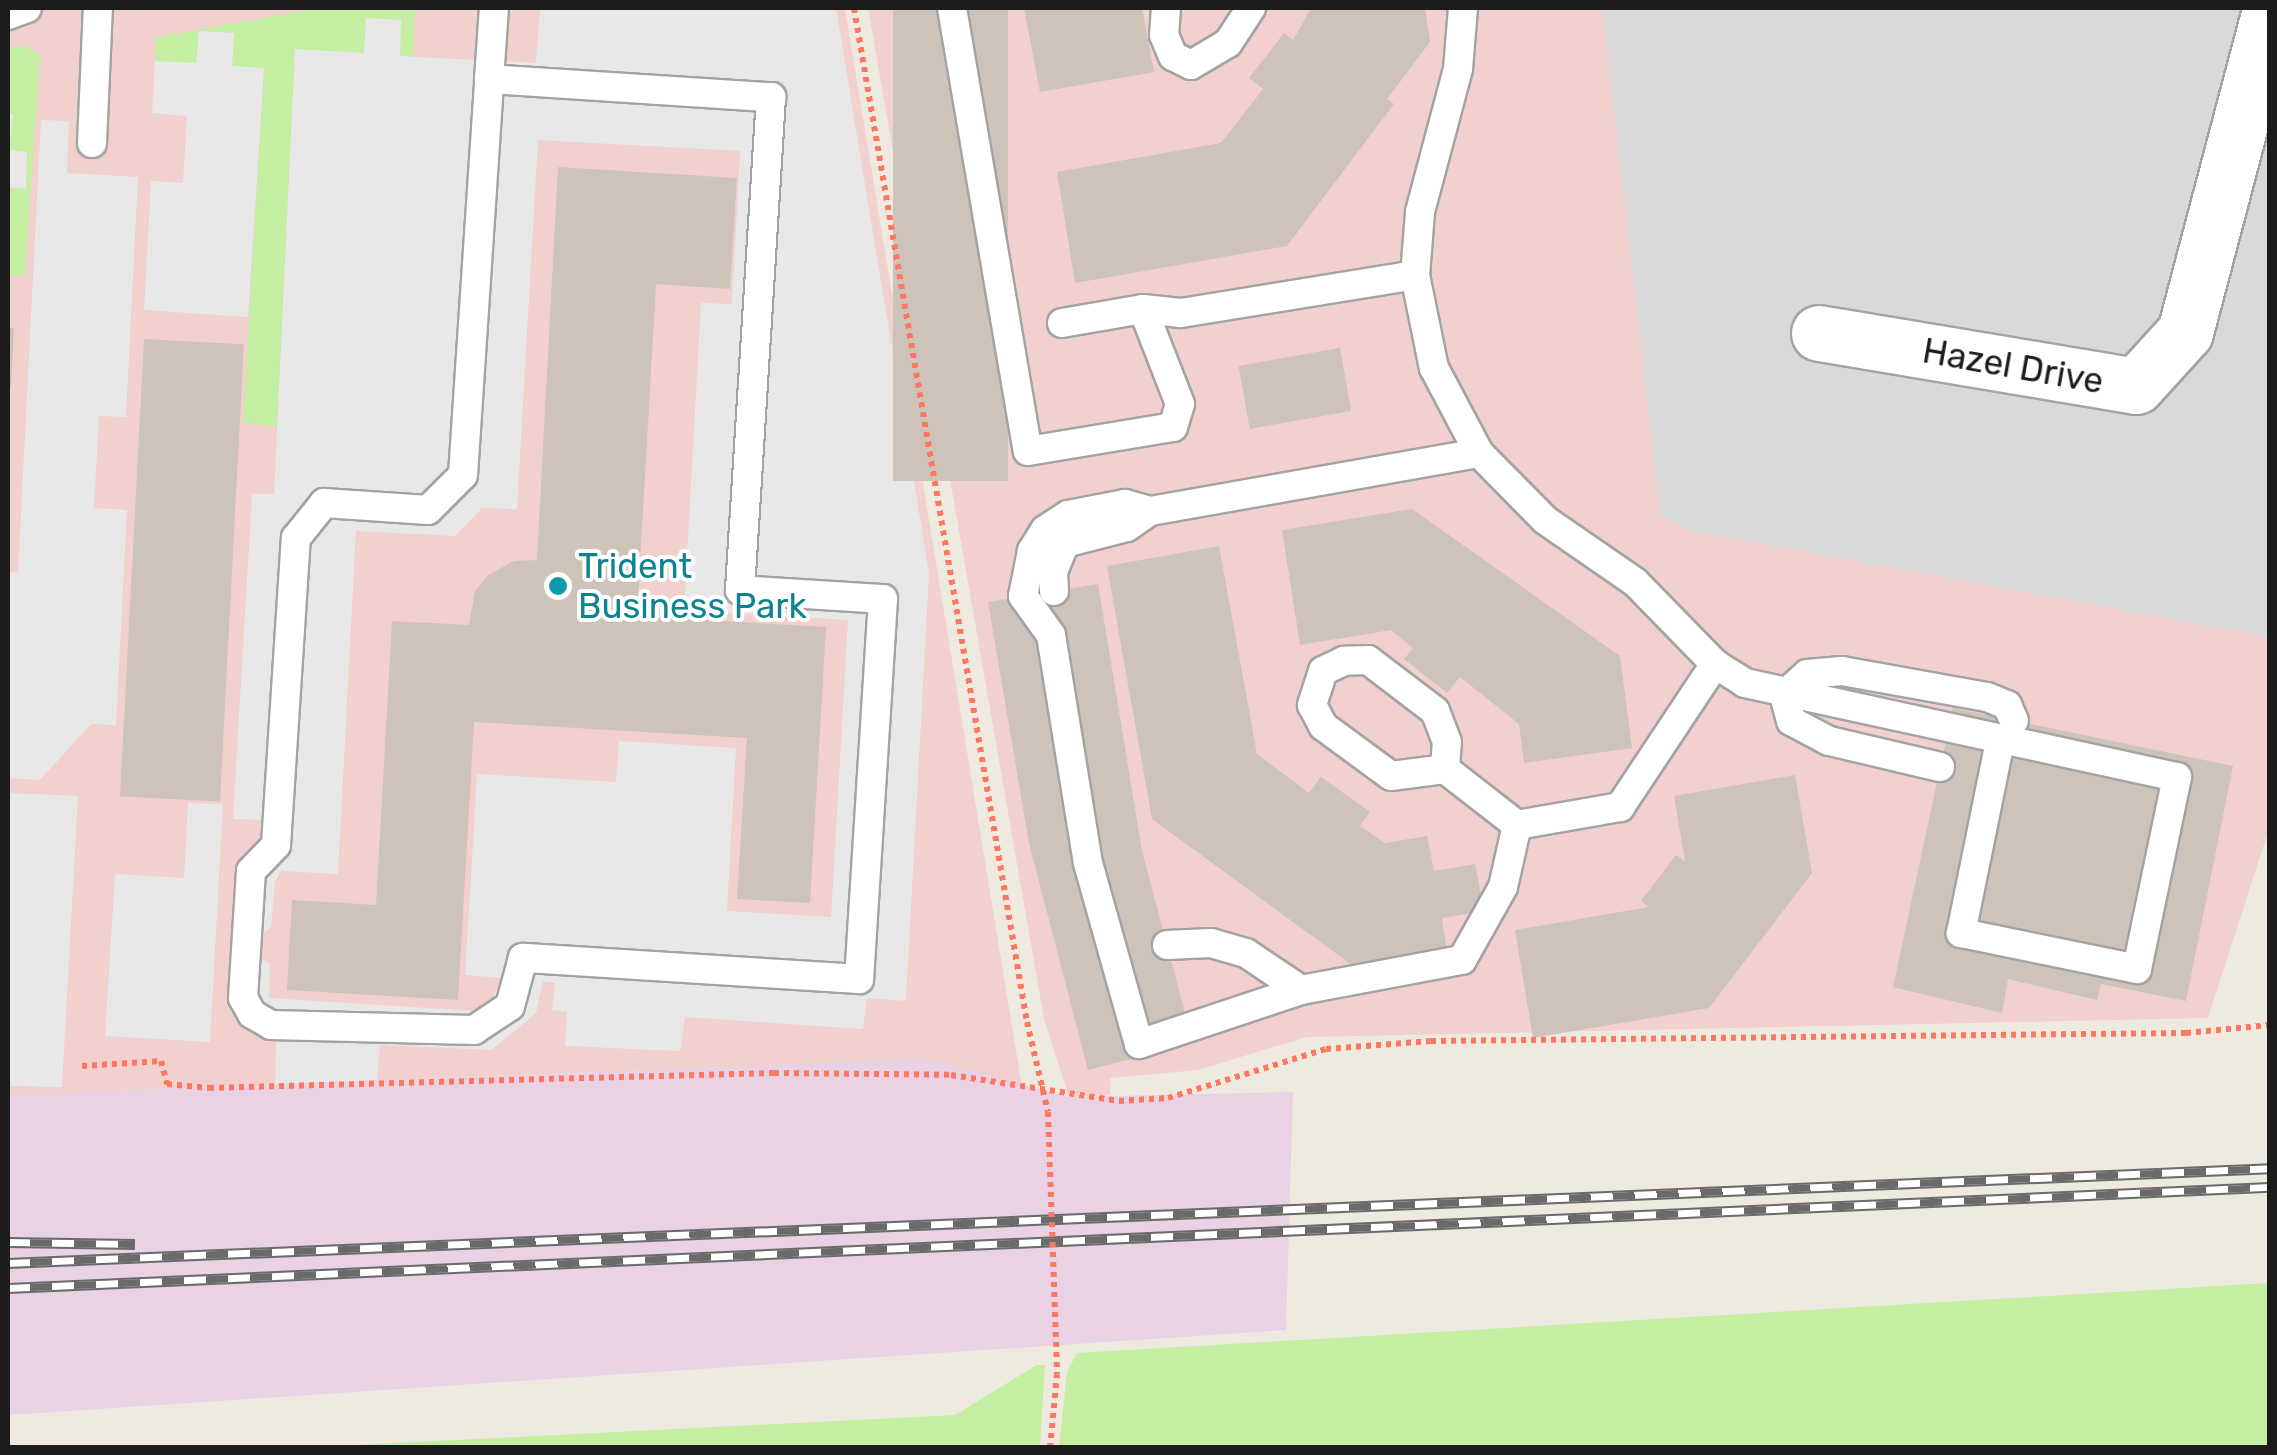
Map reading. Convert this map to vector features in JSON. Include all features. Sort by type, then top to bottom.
[{"type":"street","name":"Hazel Drive","points":[[1818,333],[2136,386],[2185,332],[2270,10]]},
{"type":"lane","points":[[8,15],[27,8]]},
{"type":"lane","points":[[92,143],[98,8]]},
{"type":"lane","points":[[490,80],[771,97],[740,590],[883,600],[859,980],[523,958],[510,1006],[474,1030],[271,1025],[252,1014],[243,998],[251,872],[276,845],[296,538],[324,504],[428,510],[463,475],[494,8]]},
{"type":"lane","points":[[952,8],[1028,451],[1173,426],[1180,404],[1143,310]]},
{"type":"lane","points":[[1166,8],[1168,46],[1191,65],[1228,43],[1251,8]]},
{"type":"lane","points":[[1462,8],[1458,69],[1420,212],[1415,275],[1434,368],[1479,453],[1545,520],[1635,582],[1715,664],[1746,683],[1784,694],[2007,732],[2177,777],[2137,969],[1961,933],[2007,732],[2007,705],[1986,697],[1842,671],[1806,674],[1784,694]]},
{"type":"lane","points":[[1062,323],[1143,310],[1181,313],[1415,275]]},
{"type":"lane","points":[[1479,453],[1150,511],[1125,504],[1068,515],[1045,530],[1032,552],[1023,596],[1052,635],[1088,863],[1139,1044],[1301,990],[1462,960],[1503,888],[1517,825]]},
{"type":"lane","points":[[1054,591],[1053,572],[1065,544],[1128,527],[1150,511]]},
{"type":"lane","points":[[1445,770],[1447,742],[1436,711],[1368,660],[1344,661],[1323,671],[1312,705],[1323,726],[1391,776],[1445,770],[1517,825],[1620,807],[1715,664]]},
{"type":"lane","points":[[1784,694],[1791,721],[1829,742],[1940,766]]},
{"type":"lane","points":[[1167,945],[1212,943],[1246,953],[1301,990]]},
{"type":"path","points":[[854,8],[1027,1022],[1048,1112],[1057,1374],[1050,1448]]},
{"type":"shaded area","points":[[8,8],[845,8],[1022,1087],[927,1059],[8,1095]]},
{"type":"shaded area","points":[[540,8],[836,8],[929,573],[906,1001],[867,998],[863,1029],[685,1017],[680,1051],[565,1046],[567,1012],[552,1010],[555,983],[543,981],[536,1013],[492,1050],[380,1045],[377,1080],[275,1084],[276,1041],[241,1024],[229,1005],[238,868],[265,833],[265,820],[233,819],[252,494],[274,494],[295,49],[364,53],[366,18],[401,20],[400,56],[536,63]],"holes":[[[538,140],[740,151],[732,304],[701,303],[684,610],[848,620],[831,917],[727,911],[736,748],[619,741],[616,782],[477,774],[465,975],[503,978],[488,1006],[474,1011],[269,998],[270,964],[258,956],[260,936],[271,927],[275,882],[281,871],[338,874],[356,531],[455,536],[482,508],[517,509]]]},
{"type":"shaded area","points":[[868,8],[1602,8],[1660,515],[1687,530],[2269,637],[2269,829],[2208,1018],[1307,1037],[1198,1070],[1110,1078],[1111,1095],[1069,1097],[1044,1019]]},
{"type":"shaded area","points":[[1602,8],[2269,8],[2269,637],[1687,530],[1659,515]]},
{"type":"shaded area","points":[[199,31],[234,33],[232,66],[264,68],[248,317],[144,310],[151,181],[183,183],[187,116],[152,113],[155,61],[196,63]]},
{"type":"shaded area","points":[[8,114],[13,114],[9,150],[27,152],[26,189],[8,187]]},
{"type":"shaded area","points":[[41,120],[69,121],[67,173],[138,177],[126,417],[99,416],[94,508],[127,510],[116,725],[91,724],[40,780],[8,778],[8,572],[18,572]]},
{"type":"shaded area","points":[[8,793],[78,796],[62,1087],[8,1086]]},
{"type":"shaded area","points":[[188,803],[223,804],[210,1042],[105,1036],[115,874],[184,878]]},
{"type":"shaded area","points":[[927,1059],[1069,1097],[1293,1092],[1286,1330],[8,1415],[8,1095]]},
{"type":"green space","points":[[319,8],[415,8],[413,56],[399,56],[401,20],[364,53],[295,50],[277,426],[243,423],[264,69],[232,66],[233,33],[199,31],[197,64],[155,61],[156,37]]},
{"type":"green space","points":[[22,45],[40,54],[25,276],[8,274],[8,187],[26,188],[27,152],[9,150],[8,50]]},
{"type":"green space","points":[[2269,1283],[2269,1447],[1059,1447],[1067,1372],[1077,1353]]},
{"type":"green space","points":[[1037,1365],[1045,1365],[1040,1447],[316,1447],[955,1415]]},
{"type":"building","points":[[893,8],[1008,8],[1008,481],[893,481]]},
{"type":"building","points":[[1024,8],[1142,8],[1154,72],[1040,92]]},
{"type":"building","points":[[1311,8],[1425,8],[1430,42],[1387,99],[1394,104],[1287,246],[1075,283],[1057,172],[1221,143],[1263,89],[1249,78],[1284,33],[1293,40]]},
{"type":"building","name":"Trident Business Park","points":[[558,167],[737,178],[730,289],[656,284],[637,616],[826,627],[810,903],[737,899],[747,738],[474,722],[458,1000],[287,990],[292,900],[376,905],[392,621],[469,625],[475,591],[488,575],[514,561],[537,560]]},
{"type":"building","points":[[8,328],[14,328],[11,387],[8,387]]},
{"type":"building","points":[[144,339],[244,344],[220,802],[120,796]]},
{"type":"building","points":[[1340,348],[1351,411],[1250,429],[1239,366]]},
{"type":"building","points":[[1412,509],[1620,656],[1632,748],[1524,763],[1519,724],[1460,677],[1447,693],[1404,659],[1413,648],[1391,630],[1300,645],[1282,530]]},
{"type":"building","points":[[1219,546],[1257,754],[1309,793],[1321,777],[1370,812],[1360,826],[1385,843],[1427,836],[1434,871],[1475,864],[1484,911],[1442,918],[1447,951],[1356,968],[1152,819],[1107,566]]},
{"type":"building","points":[[1098,584],[1142,851],[1193,1043],[1088,1070],[1029,843],[988,602]]},
{"type":"building","points":[[1953,708],[2233,766],[2186,1001],[2101,984],[2097,1000],[2008,979],[2002,1013],[1893,987]]},
{"type":"building","points":[[1795,775],[1812,873],[1709,1008],[1533,1038],[1515,930],[1649,907],[1641,901],[1676,855],[1685,861],[1674,796]]},
{"type":"railway","points":[[8,1263],[2270,1168]]},
{"type":"railway","points":[[8,1288],[2270,1187]]},
{"type":"railway","points":[[8,1242],[135,1244]]},
{"type":"place","name":"Trident Business Park","points":[[558,586]]}]
